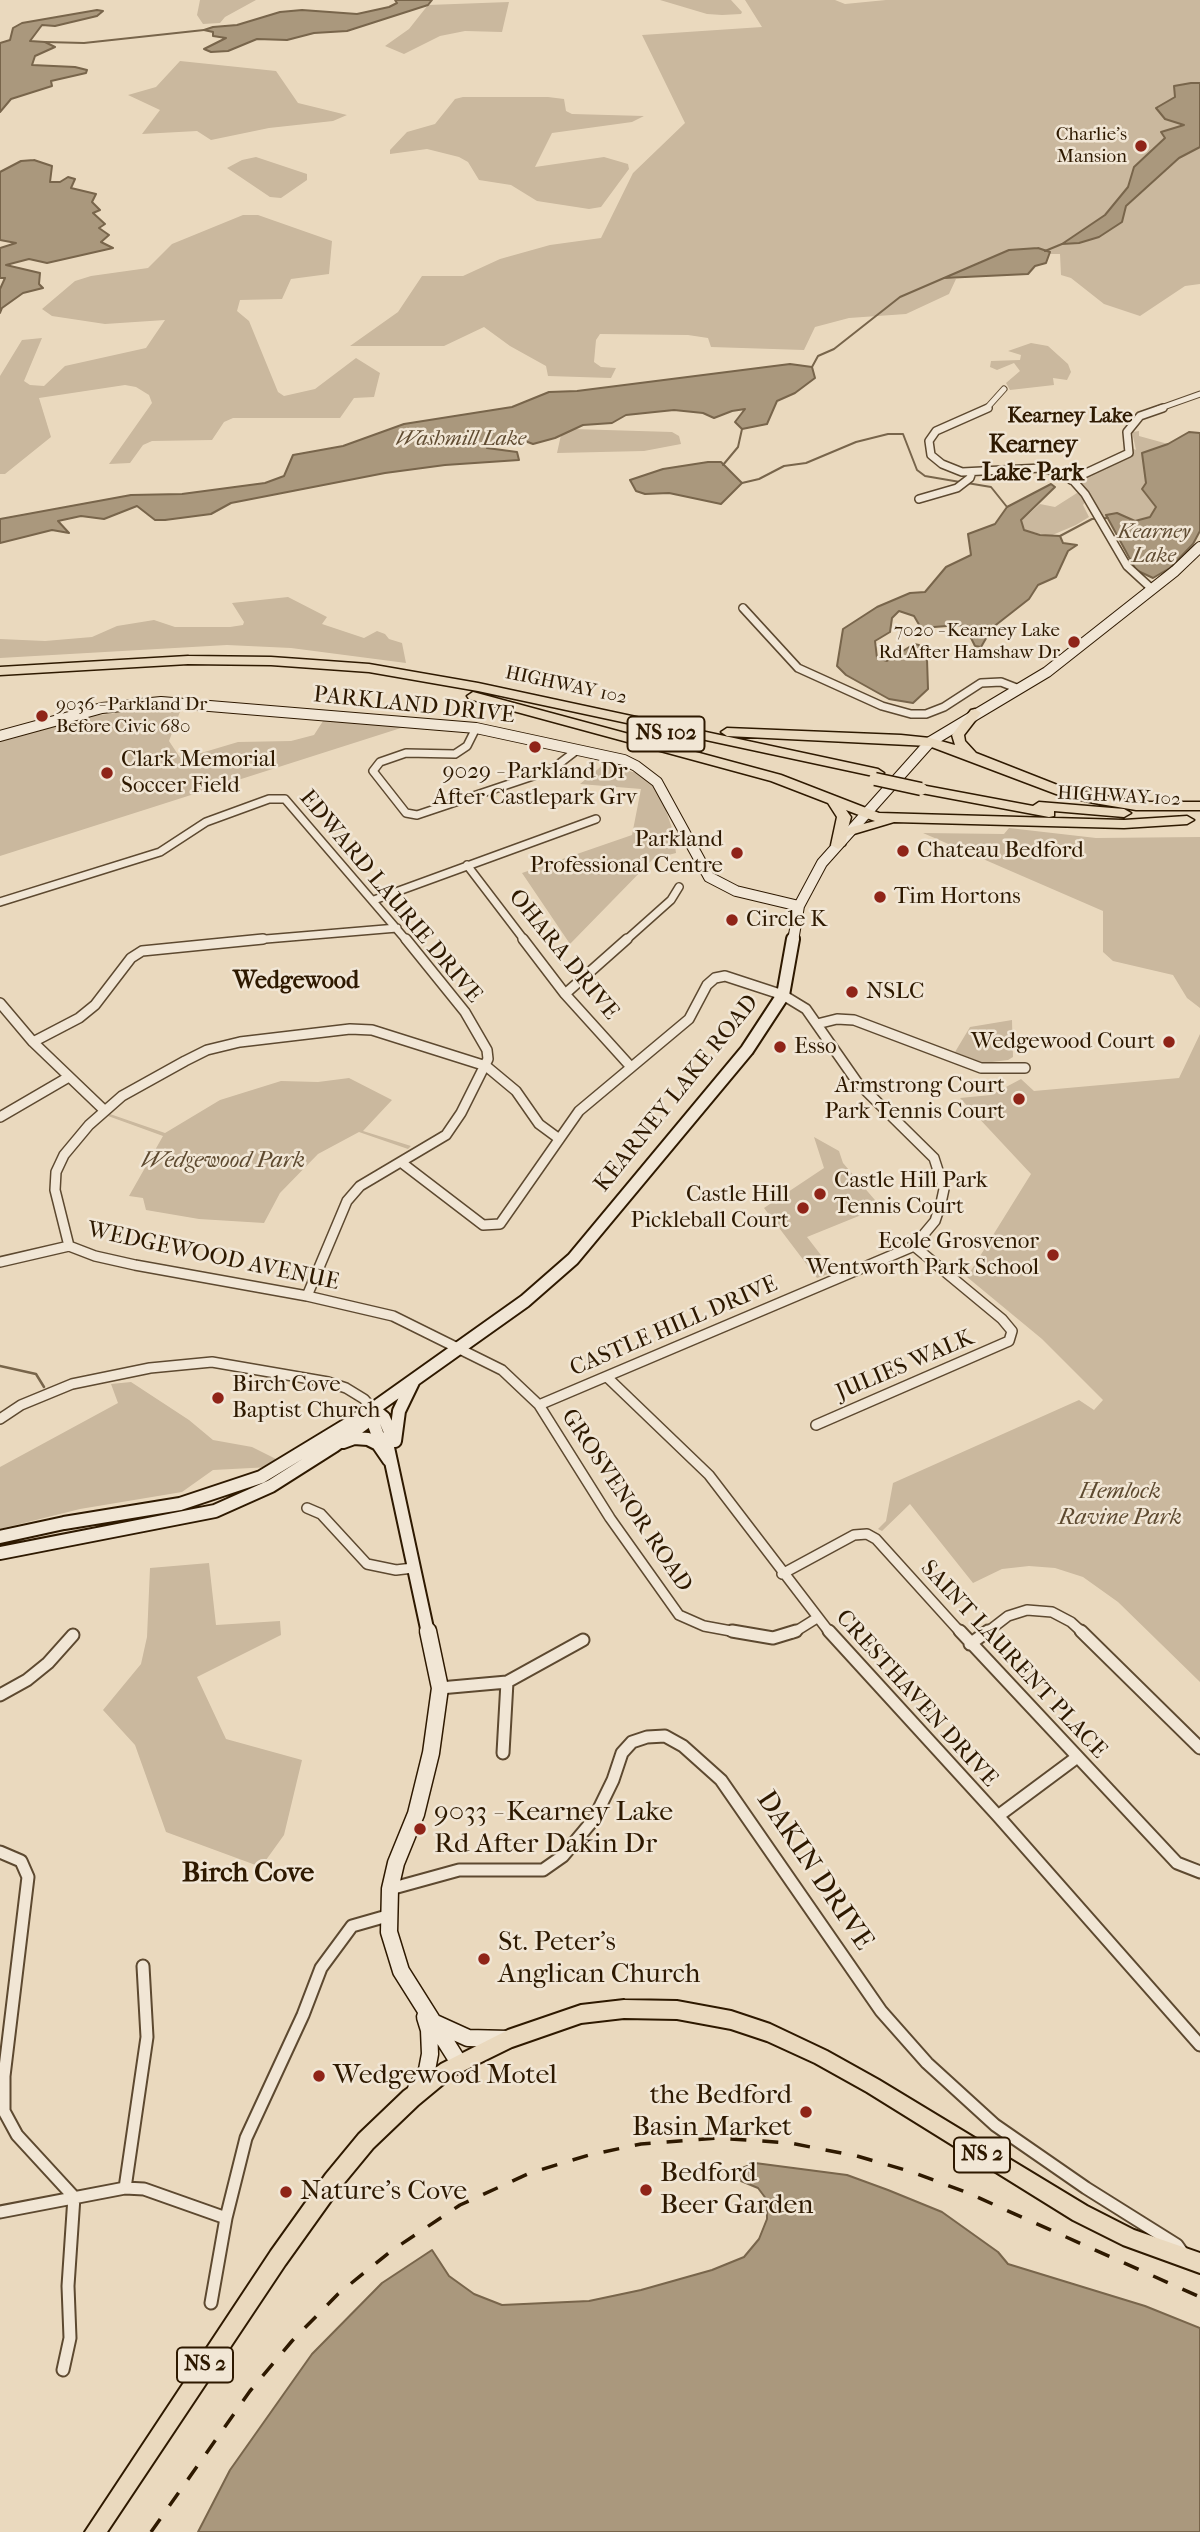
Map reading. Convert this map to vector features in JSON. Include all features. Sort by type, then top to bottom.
[{"type":"highway","name":"HIGHWAY 102","points":[[0,671],[188,660],[271,661],[369,668],[505,692],[1048,813],[1105,818],[1194,819]]},
{"type":"highway","name":"HIGHWAY 102","points":[[0,678],[184,667],[269,668],[376,678],[456,691],[877,776]]},
{"type":"highway","points":[[456,691],[733,765],[776,778],[866,814],[897,819],[1124,824],[1194,819]]},
{"type":"highway","points":[[505,692],[727,732],[901,739],[930,743],[979,758],[1062,791],[1094,799],[1148,806],[1200,807]]},
{"type":"highway","points":[[975,713],[958,735],[964,749],[979,758]]},
{"type":"highway","name":"HIGHWAY 102","points":[[922,786],[1074,810],[1132,813],[1200,807]]},
{"type":"highway","points":[[834,802],[844,817],[838,845]]},
{"type":"highway","points":[[849,832],[897,819]]},
{"type":"main road","name":"KEARNEY LAKE ROAD","points":[[373,1409],[525,1301],[573,1259],[747,1050],[783,995],[799,906],[822,863],[930,743],[975,713],[1047,672],[1152,589],[1200,547]]},
{"type":"main road","name":"PARKLAND DRIVE","points":[[0,736],[102,708],[161,702],[476,728],[624,760],[657,782],[709,877],[736,891],[799,906]]},
{"type":"main road","points":[[393,1466],[398,1411],[415,1378]]},
{"type":"main road","points":[[373,1409],[373,1422],[378,1436],[387,1443],[393,1466],[440,1688],[428,1766],[416,1814],[396,1863],[387,1916],[393,1951],[417,1997],[460,2063]]},
{"type":"main road","points":[[0,1553],[215,1511],[271,1486],[334,1446],[364,1424],[373,1409]]},
{"type":"main road","points":[[0,1536],[152,1510],[212,1495],[261,1477],[373,1409]]},
{"type":"main road","points":[[334,1446],[354,1438],[368,1439],[377,1444],[393,1466]]},
{"type":"main road","points":[[411,2098],[427,2070],[430,2054],[429,2030],[417,1997]]},
{"type":"main road","name":"NS 2","points":[[95,2532],[148,2450],[333,2181],[366,2141],[411,2098],[460,2063],[508,2039],[582,2014],[624,2009],[677,2010],[753,2026],[821,2057],[873,2086],[1080,2213],[1130,2238],[1193,2261]]},
{"type":"main road","points":[[433,2022],[468,2038],[508,2039]]},
{"type":"street","points":[[1004,389],[988,408],[940,428],[929,441],[930,452],[939,462],[958,471],[1045,468],[1064,473],[1085,494],[1126,566],[1152,589]]},
{"type":"street","points":[[1072,480],[1129,453],[1127,432],[1140,416],[1200,394]]},
{"type":"street","points":[[919,499],[949,491],[965,482],[972,472]]},
{"type":"street","points":[[743,608],[798,668],[882,706],[911,714],[926,714],[944,707],[981,683],[1001,682],[1019,690]]},
{"type":"street","points":[[476,728],[467,746],[455,754],[406,753],[380,762],[373,771],[406,813],[417,816],[551,771],[577,750]]},
{"type":"street","name":"EDWARD LAURIE DRIVE","points":[[0,902],[160,852],[206,822],[276,798],[285,799],[374,900],[465,1012],[487,1050],[485,1066]]},
{"type":"street","points":[[374,900],[596,819]]},
{"type":"street","name":"OHARA DRIVE","points":[[467,865],[565,994],[631,1067]]},
{"type":"street","points":[[565,994],[671,900],[679,887]]},
{"type":"street","points":[[33,1042],[79,1018],[95,1005],[131,958],[142,951],[397,928]]},
{"type":"street","name":"CASTLE HILL DRIVE","points":[[539,1405],[608,1378],[914,1245],[935,1221],[941,1203],[944,1189],[934,1158],[857,1082],[806,1009],[783,995],[725,976],[715,978],[706,985],[689,1019],[631,1067]]},
{"type":"street","points":[[0,1003],[67,1078],[104,1110]]},
{"type":"street","points":[[817,1024],[837,1019],[854,1020],[981,1068],[1025,1068]]},
{"type":"street","name":"WEDGEWOOD AVENUE","points":[[458,1349],[393,1315],[307,1296],[122,1262],[69,1246],[55,1190],[56,1172],[64,1155],[104,1110],[122,1096],[207,1050],[240,1042],[350,1028],[372,1030],[485,1066],[516,1091],[540,1124],[558,1138]]},
{"type":"street","points":[[307,1296],[347,1201],[360,1186],[446,1135],[461,1113],[485,1066]]},
{"type":"street","points":[[402,1163],[483,1225],[500,1224],[579,1111],[631,1067]]},
{"type":"street","points":[[0,1117],[67,1078]]},
{"type":"street","name":"JULIES WALK","points":[[816,1425],[1009,1341],[1012,1331],[1002,1319],[914,1245]]},
{"type":"street","points":[[0,1262],[69,1246]]},
{"type":"street","name":"GROSVENOR ROAD","points":[[458,1349],[502,1370],[539,1405],[610,1518],[679,1615],[704,1626],[773,1638],[791,1634],[817,1618]]},
{"type":"street","points":[[0,1419],[21,1405],[72,1384],[150,1368],[212,1362],[328,1382],[346,1388],[364,1399],[373,1409]]},
{"type":"street","name":"CRESTHAVEN DRIVE","points":[[608,1378],[709,1475],[817,1618],[998,1816],[1200,2045]]},
{"type":"street","points":[[307,1508],[321,1514],[367,1564],[396,1570],[413,1568]]},
{"type":"street","name":"SAINT LAURENT PLACE","points":[[782,1574],[854,1535],[867,1534],[876,1539],[1076,1759],[1177,1863],[1200,1872]]},
{"type":"street","points":[[970,1644],[1008,1616],[1027,1610],[1052,1612],[1081,1631],[1200,1748]]},
{"type":"street","points":[[0,1695],[27,1681],[48,1663],[73,1635]]},
{"type":"street","points":[[440,1688],[507,1682],[583,1640]]},
{"type":"street","points":[[503,1753],[507,1682]]},
{"type":"street","name":"DAKIN DRIVE","points":[[390,1889],[460,1870],[543,1870],[563,1856],[594,1819],[613,1780],[622,1753],[632,1742],[647,1737],[665,1736],[683,1745],[721,1780],[881,2011],[927,2063],[995,2125],[1086,2188],[1177,2245],[1193,2261]]},
{"type":"street","points":[[998,1816],[1076,1759]]},
{"type":"street","points":[[0,1852],[20,1861],[28,1877],[3,2086],[4,2112],[17,2135],[74,2197],[68,2286],[70,2338],[64,2370]]},
{"type":"street","points":[[211,2303],[226,2218],[246,2138],[303,2015],[321,1968],[352,1926],[363,1920],[387,1916]]},
{"type":"street","points":[[125,2188],[147,2037],[143,1966]]},
{"type":"street","points":[[0,2212],[125,2188],[144,2189],[226,2218]]},
{"type":"green space","points":[[200,0],[256,0],[225,17],[220,23],[203,24],[197,15]]},
{"type":"green space","points":[[660,0],[731,0],[742,12],[707,14]]},
{"type":"green space","points":[[745,0],[835,0],[845,4],[886,0],[1200,0],[1200,83],[1179,85],[1175,97],[1157,109],[1165,119],[1184,125],[1166,130],[1165,138],[1134,167],[1128,187],[1105,215],[1063,243],[1079,243],[1099,237],[1122,222],[1126,207],[1179,158],[1200,147],[1200,284],[1185,286],[1140,316],[1104,304],[1071,278],[1061,275],[1060,254],[1049,254],[1038,248],[1009,250],[946,278],[956,279],[949,294],[906,314],[849,318],[815,327],[804,350],[711,347],[708,338],[688,335],[600,334],[596,340],[594,362],[601,367],[616,368],[611,378],[548,376],[546,366],[510,346],[484,327],[444,346],[350,346],[398,312],[422,276],[463,276],[500,259],[550,245],[601,238],[633,173],[685,123],[642,35],[762,27]]},
{"type":"green space","points":[[509,2],[502,32],[465,31],[440,36],[404,54],[385,46],[409,29],[428,5]]},
{"type":"green space","points":[[180,61],[276,71],[298,103],[347,115],[333,121],[269,128],[211,140],[197,131],[142,134],[160,110],[128,95],[156,87]]},
{"type":"green space","points":[[548,97],[564,99],[566,111],[572,114],[644,116],[632,122],[552,133],[535,167],[604,157],[628,164],[629,169],[601,207],[589,209],[537,201],[511,185],[479,180],[468,162],[459,157],[427,149],[390,154],[390,150],[407,132],[435,124],[455,99]]},
{"type":"green space","points":[[256,157],[307,174],[307,180],[281,198],[270,197],[227,168],[242,160]]},
{"type":"green space","points":[[243,215],[258,215],[332,241],[329,274],[291,279],[282,299],[240,300],[237,311],[249,321],[278,392],[284,396],[315,389],[356,358],[380,373],[374,397],[354,398],[340,418],[233,418],[224,422],[212,440],[152,441],[143,445],[130,463],[109,464],[152,403],[149,395],[136,387],[125,385],[39,398],[51,437],[5,474],[0,474],[0,376],[22,340],[42,338],[24,381],[30,385],[44,386],[65,366],[146,348],[165,320],[105,324],[52,316],[42,309],[75,281],[91,276],[148,268],[172,244]]},
{"type":"green space","points":[[1031,343],[1048,346],[1068,364],[1071,372],[1067,380],[1053,378],[1054,385],[1010,390],[1006,383],[1020,371],[1014,363],[997,370],[990,367],[991,361],[1020,360],[1021,355],[1008,351]]},
{"type":"green space","points":[[573,429],[672,432],[679,436],[681,444],[644,451],[557,453],[561,435]]},
{"type":"green space","points":[[1139,431],[1139,436],[1168,444],[1142,453],[1146,483],[1142,489],[1156,507],[1150,517],[1136,521],[1106,515],[1108,518],[1100,519],[1087,499],[1083,505],[1089,517],[1076,525],[1050,536],[1024,530],[1021,521],[1040,504],[1055,507],[1077,493],[1084,494],[1071,480],[1124,456],[1130,447],[1136,450],[1132,432]]},
{"type":"green space","points":[[288,597],[327,617],[322,624],[364,638],[377,631],[402,643],[406,663],[291,648],[227,645],[0,658],[0,639],[45,641],[92,637],[117,626],[154,620],[175,627],[230,627],[243,625],[244,622],[232,603]]},
{"type":"green space","points":[[150,709],[181,709],[169,741],[181,759],[238,742],[291,741],[314,735],[323,721],[404,727],[0,856],[0,742],[91,716]]},
{"type":"green space","points":[[604,764],[640,774],[659,790],[673,831],[676,853],[653,859],[570,944],[522,873],[632,835],[641,789],[580,784]]},
{"type":"green space","points":[[1009,828],[1096,838],[1200,837],[1200,1008],[1187,998],[1173,975],[1113,961],[1103,952],[1103,911],[923,833],[1004,834]]},
{"type":"green space","points":[[1012,1020],[1013,1057],[1008,1060],[984,1063],[955,1052],[970,1027]]},
{"type":"green space","name":"Hemlock Ravine Park","points":[[1200,1034],[1200,1682],[1118,1602],[1083,1577],[1055,1568],[1029,1566],[1002,1569],[973,1583],[910,1504],[882,1531],[878,1529],[886,1521],[893,1483],[1079,1400],[1094,1410],[1103,1400],[1042,1339],[967,1277],[1031,1174],[960,1098],[991,1095],[1021,1079],[1034,1091],[1179,1078]]},
{"type":"green space","name":"Wedgewood Park","points":[[349,1078],[392,1100],[363,1131],[411,1146],[408,1149],[359,1132],[318,1154],[280,1193],[264,1223],[199,1219],[146,1210],[143,1198],[129,1196],[163,1136],[108,1116],[110,1114],[165,1133],[220,1100],[281,1081],[318,1082]]},
{"type":"green space","points":[[814,1137],[839,1151],[843,1163],[881,1207],[807,1237],[834,1272],[817,1278],[764,1208],[824,1168]]},
{"type":"green space","points":[[131,1382],[189,1420],[213,1440],[252,1447],[290,1466],[213,1470],[182,1492],[80,1509],[0,1529],[0,1467],[118,1403],[111,1384]]},
{"type":"green space","points":[[209,1563],[216,1625],[280,1621],[281,1635],[197,1677],[226,1739],[302,1760],[284,1835],[261,1867],[166,1832],[135,1745],[103,1710],[141,1664],[147,1637],[150,1568]]},
{"type":"water","points":[[395,0],[432,0],[428,5],[347,31],[314,33],[287,40],[257,39],[228,51],[211,52],[204,49],[226,38],[213,36],[213,32],[204,30],[213,27],[237,25],[280,12],[302,10],[357,14],[389,7],[397,3]]},
{"type":"water","points":[[103,11],[97,16],[55,26],[42,25],[30,41],[45,42],[55,47],[35,56],[32,65],[75,67],[87,70],[86,73],[51,81],[52,86],[11,99],[0,112],[0,43],[10,40],[13,28],[22,23]]},
{"type":"water","points":[[1200,83],[1200,147],[1179,158],[1126,206],[1122,222],[1099,237],[1079,243],[1062,244],[1105,215],[1128,187],[1134,167],[1165,138],[1161,132],[1184,125],[1165,119],[1156,108],[1175,97],[1174,86]]},
{"type":"water","points":[[34,160],[52,166],[50,182],[60,182],[68,177],[75,179],[71,188],[96,194],[92,202],[100,210],[93,213],[105,224],[99,228],[109,235],[101,242],[113,248],[47,263],[29,259],[6,265],[40,273],[39,284],[43,288],[23,293],[2,308],[0,313],[0,289],[5,278],[0,278],[0,248],[16,243],[0,240],[0,172],[21,161]]},
{"type":"water","points":[[1038,248],[1050,252],[1046,263],[1035,266],[1028,274],[944,278],[1009,250]]},
{"type":"water","name":"Washmill Lake","points":[[790,364],[812,367],[815,378],[795,393],[777,401],[767,424],[742,429],[735,422],[745,409],[714,418],[703,413],[674,410],[626,415],[612,423],[583,425],[555,438],[533,444],[525,441],[489,444],[487,448],[517,452],[519,460],[445,465],[385,473],[231,503],[211,514],[165,520],[155,520],[137,506],[104,519],[81,516],[58,521],[69,533],[52,530],[0,543],[0,519],[131,495],[182,494],[265,483],[284,476],[293,455],[343,446],[404,424],[512,407],[549,392],[577,391]]},
{"type":"water","name":"Kearney Lake","points":[[1189,432],[1200,433],[1200,531],[1193,544],[1170,568],[1153,578],[1136,570],[1106,515],[1117,513],[1135,521],[1150,517],[1156,507],[1142,489],[1146,483],[1142,453],[1168,444]]},
{"type":"water","points":[[721,462],[742,483],[721,504],[669,493],[645,494],[636,491],[630,480],[663,469]]},
{"type":"water","points":[[1051,484],[1055,487],[1021,520],[1024,530],[1040,535],[1060,536],[1063,543],[1077,545],[1068,551],[1056,577],[1038,585],[1029,599],[992,628],[981,647],[975,646],[967,630],[960,625],[921,628],[914,616],[899,611],[892,618],[890,632],[875,641],[877,658],[887,661],[914,644],[919,645],[927,659],[928,689],[913,703],[889,699],[846,675],[837,666],[843,629],[877,607],[910,593],[925,592],[946,567],[971,555],[968,534],[995,524],[1007,507]]},
{"type":"water","points":[[755,2163],[847,2175],[888,2190],[942,2212],[998,2252],[1008,2264],[1145,2306],[1200,2328],[1200,2532],[198,2532],[230,2470],[312,2354],[382,2283],[432,2250],[449,2276],[474,2294],[502,2305],[589,2301],[712,2270],[744,2257],[759,2239],[767,2219],[767,2200],[758,2188],[741,2181],[742,2168]]},
{"type":"waterway","points":[[45,42],[84,43],[204,30]]},
{"type":"waterway","points":[[1045,251],[1062,244]]},
{"type":"waterway","points":[[812,367],[818,356],[834,349],[900,297],[944,278]]},
{"type":"waterway","points":[[723,465],[738,447],[742,429]]},
{"type":"waterway","points":[[742,483],[759,479],[784,466],[806,463],[856,442],[888,434],[903,434],[917,470],[925,476],[960,482]]},
{"type":"waterway","points":[[967,483],[991,487],[1007,507]]},
{"type":"waterway","points":[[1060,536],[1092,519],[1108,518]]},
{"type":"waterway","points":[[0,1366],[36,1374],[44,1387]]},
{"type":"railway","points":[[151,2532],[250,2391],[292,2341],[338,2294],[391,2251],[460,2205],[530,2173],[589,2155],[641,2144],[717,2138],[790,2143],[857,2156],[912,2172],[968,2193],[1200,2297]]},
{"type":"place","name":"Charlie's Mansion","points":[[1141,146]]},
{"type":"place","name":"7020 - Kearney Lake Rd After Hamshaw Dr","points":[[1074,642]]},
{"type":"place","name":"9036 - Parkland Dr Before Civic 680","points":[[42,716]]},
{"type":"place","name":"9029 - Parkland Dr After Castlepark Grv","points":[[535,747]]},
{"type":"place","name":"Clark Memorial Soccer Field","points":[[107,773]]},
{"type":"place","name":"Chateau Bedford","points":[[903,851]]},
{"type":"place","name":"Parkland Professional Centre","points":[[737,853]]},
{"type":"place","name":"Tim Hortons","points":[[880,897]]},
{"type":"place","name":"Circle K","points":[[732,920]]},
{"type":"place","name":"NSLC","points":[[852,992]]},
{"type":"place","name":"Wedgewood Court","points":[[1169,1042]]},
{"type":"place","name":"Esso","points":[[780,1047]]},
{"type":"place","name":"Armstrong Court Park Tennis Court","points":[[1019,1099]]},
{"type":"place","name":"Castle Hill Park Tennis Court","points":[[820,1194]]},
{"type":"place","name":"Castle Hill Pickleball Court","points":[[803,1208]]},
{"type":"place","name":"Ecole Grosvenor Wentworth Park School","points":[[1053,1255]]},
{"type":"place","name":"Birch Cove Baptist Church","points":[[218,1398]]},
{"type":"place","name":"9033 - Kearney Lake Rd After Dakin Dr","points":[[420,1829]]},
{"type":"place","name":"St. Peter's Anglican Church","points":[[484,1959]]},
{"type":"place","name":"Wedgewood Motel","points":[[319,2076]]},
{"type":"place","name":"the Bedford Basin Market","points":[[806,2112]]},
{"type":"place","name":"Bedford Beer Garden","points":[[646,2190]]},
{"type":"place","name":"Nature's Cove","points":[[286,2192]]},
{"type":"district","name":"Kearney Lake","points":[[1070,417]]},
{"type":"district","name":"Kearney Lake Park","points":[[1033,460]]},
{"type":"district","name":"Wedgewood","points":[[296,982]]},
{"type":"district","name":"Birch Cove","points":[[248,1874]]}]
